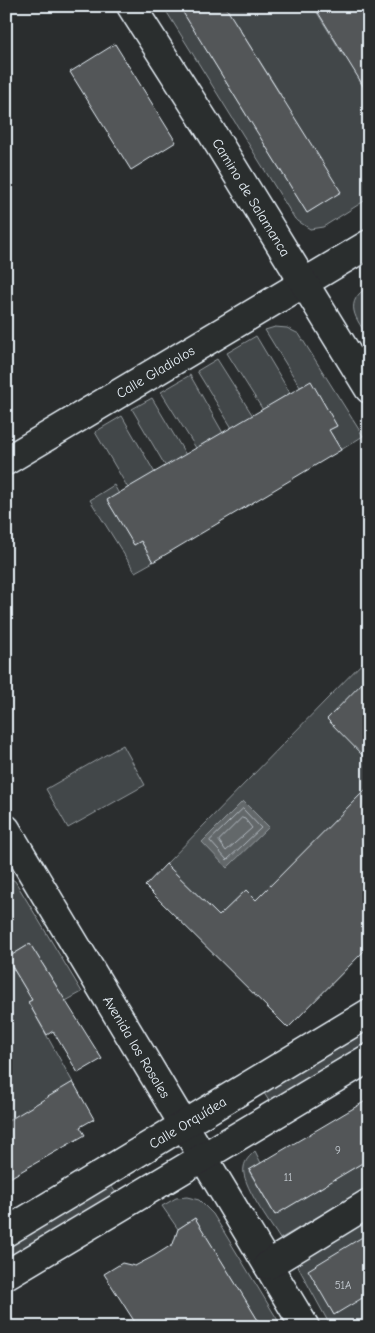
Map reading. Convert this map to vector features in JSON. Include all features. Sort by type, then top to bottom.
[{"type":"street","name":"Camino de Salamanca","points":[[132,6],[369,389]]},
{"type":"street","name":"Calle Gladiolos","points":[[6,461],[369,244]]},
{"type":"street","name":"Avenida los Rosales","points":[[8,836],[204,1157],[305,1327]]},
{"type":"street","name":"Calle Orquídea","points":[[6,1232],[369,1013]]},
{"type":"street","points":[[6,1275],[369,1058]]},
{"type":"street","points":[[268,1265],[369,1203]]},
{"type":"shaded area","points":[[163,6],[313,6],[344,56],[369,40],[369,73],[359,80],[369,96],[369,198],[323,227],[310,229],[295,219]],"holes":[[[235,22],[281,95],[247,116],[202,43]],[[295,119],[340,192],[307,213],[262,140]]]},
{"type":"shaded area","points":[[369,286],[369,339],[356,317],[354,305],[356,298]]},
{"type":"shaded area","points":[[275,327],[287,328],[299,334],[363,436],[341,450],[329,430],[337,426],[311,382],[300,387],[265,330]]},
{"type":"shaded area","points":[[256,336],[290,393],[263,410],[227,353]]},
{"type":"shaded area","points":[[217,359],[253,416],[232,428],[197,371]]},
{"type":"shaded area","points":[[190,375],[223,433],[196,448],[161,392]]},
{"type":"shaded area","points":[[152,398],[186,455],[166,467],[132,409]]},
{"type":"shaded area","points":[[122,416],[155,473],[128,488],[95,432]]},
{"type":"shaded area","points":[[114,485],[119,494],[108,501],[134,545],[141,541],[153,562],[135,572],[90,500]]},
{"type":"shaded area","points":[[369,656],[369,787],[256,900],[246,890],[219,916],[166,864]]},
{"type":"shaded area","points":[[123,745],[145,785],[68,828],[46,789]]},
{"type":"shaded area","points":[[6,876],[15,881],[82,992],[62,1003],[56,985],[30,944],[7,958],[32,1000],[28,1002],[76,1088],[6,1129]]},
{"type":"shaded area","points":[[369,1030],[369,1041],[269,1101],[264,1093]]},
{"type":"shaded area","points":[[255,1151],[261,1163],[249,1171],[275,1215],[369,1159],[369,1186],[280,1239],[251,1193],[244,1174],[245,1162]]},
{"type":"shaded area","points":[[110,1184],[116,1193],[6,1259],[6,1245]]},
{"type":"shaded area","points":[[187,1197],[199,1200],[213,1214],[282,1327],[262,1327],[195,1218],[178,1229],[162,1206],[176,1198]]},
{"type":"shaded area","points":[[369,1219],[369,1327],[331,1327],[296,1263]]},
{"type":"water","points":[[243,801],[269,827],[227,868],[202,842]]},
{"type":"building","points":[[179,6],[225,6],[341,192],[307,213]]},
{"type":"building","points":[[314,6],[360,6],[369,20],[369,95]]},
{"type":"building","points":[[115,44],[176,142],[131,170],[70,72]]},
{"type":"building","points":[[311,381],[337,426],[329,430],[341,450],[153,562],[141,541],[134,545],[107,500]]},
{"type":"building","points":[[369,676],[369,762],[327,719]]},
{"type":"building","points":[[369,786],[369,946],[288,1028],[145,886],[166,864],[219,916],[246,890],[256,900]]},
{"type":"building","points":[[30,944],[102,1059],[78,1073],[53,1031],[47,1035],[28,1002],[32,1000],[7,958]]},
{"type":"building","points":[[73,1082],[94,1119],[80,1127],[85,1135],[6,1180],[6,1122]]},
{"type":"building","points":[[369,1099],[369,1159],[275,1215],[249,1170]]},
{"type":"building","points":[[195,1218],[262,1327],[138,1327],[104,1274],[122,1263],[135,1266],[154,1256],[173,1244],[178,1229]]},
{"type":"building","points":[[369,1233],[369,1294],[334,1315],[308,1270]]}]
